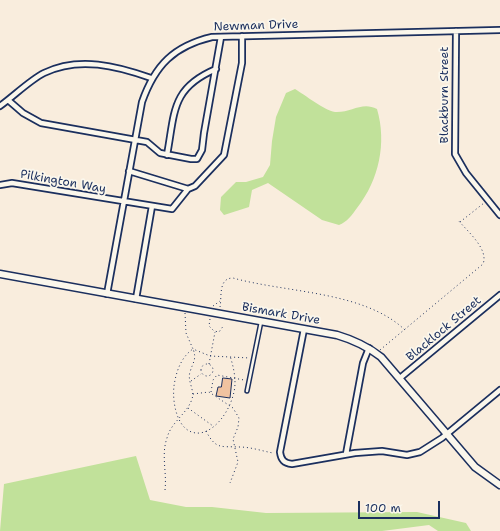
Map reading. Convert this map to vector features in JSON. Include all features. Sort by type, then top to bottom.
[{"type":"street","name":"Newman Drive","points":[[107,294],[142,102],[151,78],[167,58],[187,44],[199,40],[242,36],[500,30]]},
{"type":"street","name":"Blackburn Street","points":[[456,31],[455,154],[466,173],[500,215]]},
{"type":"street","points":[[129,171],[188,189],[194,186],[224,155],[242,63],[242,36]]},
{"type":"street","points":[[8,100],[23,113],[41,123],[135,139],[147,142],[156,151],[166,155],[191,160],[197,159],[200,155],[221,37]]},
{"type":"street","points":[[0,106],[43,73],[72,64],[106,65],[122,68],[151,78]]},
{"type":"street","points":[[166,155],[178,100],[191,82],[216,69]]},
{"type":"street","name":"Pilkington Way","points":[[0,185],[12,183],[172,209],[188,189]]},
{"type":"street","points":[[136,299],[152,206]]},
{"type":"street","name":"Bismark Drive","points":[[0,274],[337,335],[352,339],[377,353],[475,467],[500,485]]},
{"type":"street","name":"Blacklock Street","points":[[400,378],[500,296]]},
{"type":"street","points":[[304,329],[280,452],[283,461],[292,464],[346,454],[382,450],[413,454],[431,446],[500,390]]},
{"type":"street","points":[[346,454],[363,363],[369,348]]},
{"type":"lane","points":[[246,391],[261,321]]},
{"type":"path","points":[[460,222],[487,200]]},
{"type":"path","points":[[377,353],[483,264],[485,259],[484,252],[458,220]]},
{"type":"path","points":[[219,314],[223,283],[226,280],[233,278],[360,303],[392,318],[405,330]]},
{"type":"path","points":[[213,308],[216,302],[221,301]]},
{"type":"path","points":[[165,490],[165,446],[170,430],[191,402],[192,394],[190,372],[196,356],[184,326],[185,308]]},
{"type":"path","points":[[210,318],[209,326],[215,332]]},
{"type":"path","points":[[215,332],[222,330],[224,325]]},
{"type":"path","points":[[211,376],[214,370],[209,364],[215,332]]},
{"type":"path","points":[[193,349],[210,356],[253,358]]},
{"type":"path","points":[[193,349],[183,360],[176,378],[174,400],[178,418],[190,431],[200,433],[213,427],[224,414],[229,405],[234,389],[234,377],[230,356]]},
{"type":"path","points":[[202,373],[202,367],[209,364]]},
{"type":"path","points":[[190,382],[202,373]]},
{"type":"path","points":[[202,373],[207,377],[211,376]]},
{"type":"path","points":[[210,393],[213,380],[220,374],[249,381]]},
{"type":"path","points":[[211,376],[213,380]]},
{"type":"path","points":[[192,394],[205,391],[210,393],[229,405],[239,418],[238,428],[233,439],[238,462],[230,483]]},
{"type":"path","points":[[187,407],[213,427]]},
{"type":"path","points":[[206,431],[211,440],[217,445],[273,453]]},
{"type":"green space","points":[[295,89],[320,105],[335,112],[366,106],[377,109],[380,122],[381,148],[376,173],[365,197],[349,218],[339,225],[322,220],[268,183],[252,190],[249,207],[224,215],[220,210],[221,197],[236,182],[246,182],[263,177],[270,165],[276,117],[286,93]]},
{"type":"green space","points":[[136,456],[150,500],[186,507],[212,507],[266,513],[417,512],[466,523],[471,531],[438,531],[429,525],[382,531],[0,531],[4,484]]},
{"type":"building","points":[[223,378],[232,379],[230,398],[216,396],[218,387],[221,387]]}]
